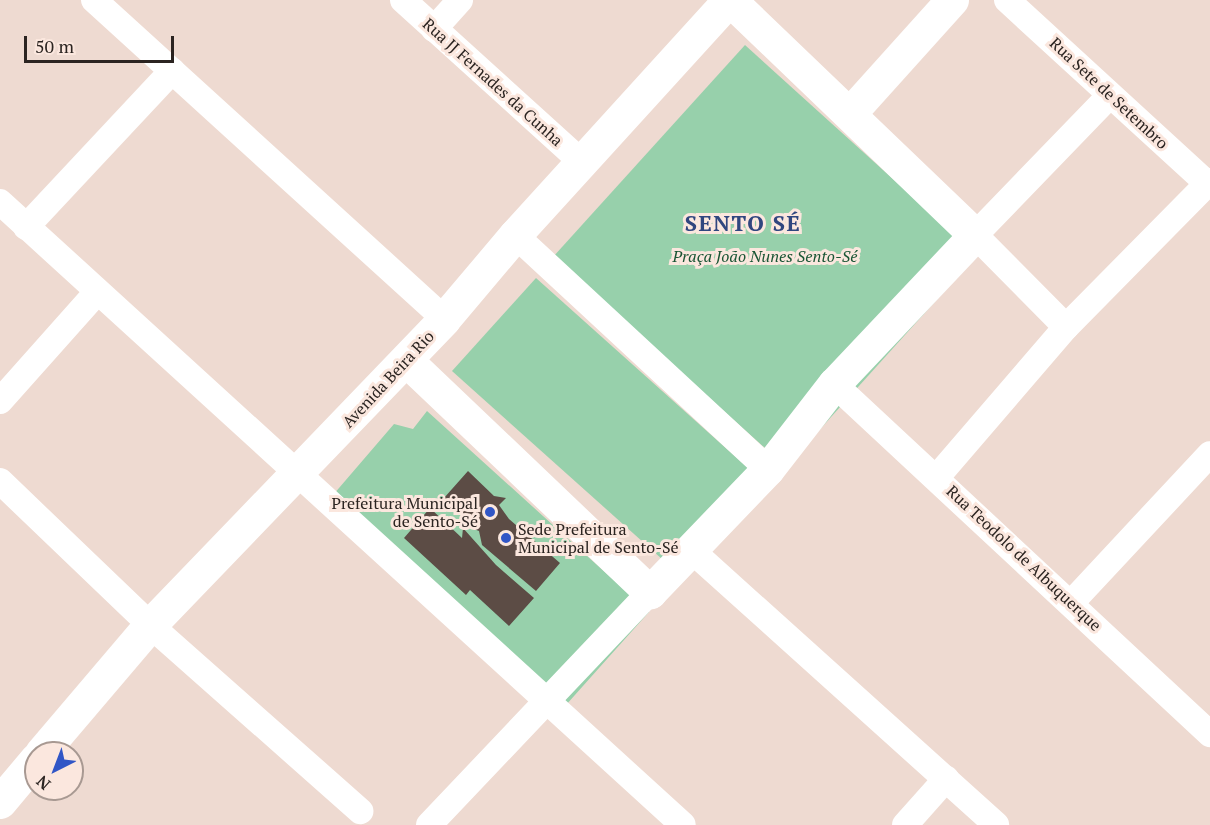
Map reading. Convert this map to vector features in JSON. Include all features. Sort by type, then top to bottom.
[{"type":"main road","points":[[406,360],[650,592],[768,469],[834,384],[975,235],[850,112],[730,0]]},
{"type":"main road","name":"Avenida Beira Rio","points":[[51,741],[150,625],[406,360],[515,235],[584,164],[730,0]]},
{"type":"main road","points":[[850,112],[951,0]]},
{"type":"main road","points":[[0,802],[24,773]]},
{"type":"street","points":[[94,0],[444,319]]},
{"type":"street","name":"Rua JJ Fernades da Cunha","points":[[403,0],[584,164]]},
{"type":"street","points":[[434,29],[460,0]]},
{"type":"street","name":"Rua Sete de Setembro","points":[[1007,0],[1209,184]]},
{"type":"street","points":[[26,227],[172,71]]},
{"type":"street","points":[[1066,327],[975,235],[1110,95]]},
{"type":"street","points":[[937,477],[1066,327],[1209,184]]},
{"type":"street","points":[[0,202],[683,825]]},
{"type":"street","points":[[515,235],[768,469]]},
{"type":"street","points":[[0,401],[97,292]]},
{"type":"street","name":"Rua Teodolo de Albuquerque","points":[[834,384],[1072,602],[1210,734]]},
{"type":"street","points":[[1072,602],[1210,454]]},
{"type":"street","points":[[0,481],[150,625],[360,811]]},
{"type":"street","points":[[690,549],[996,825]]},
{"type":"street","points":[[429,825],[650,592]]},
{"type":"street","points":[[905,825],[946,779]]},
{"type":"green space","name":"Praça João Nunes Sento-Sé","points":[[745,45],[977,255],[786,467],[553,257]]},
{"type":"green space","points":[[536,278],[766,484],[682,577],[452,371]]},
{"type":"green space","points":[[427,411],[649,612],[566,705],[333,495],[394,424],[413,429]]},
{"type":"building","name":"Sede Prefeitura Municipal de Sento-Sé","points":[[468,471],[494,496],[506,498],[499,505],[509,519],[560,563],[536,591],[482,545],[479,531],[466,526],[466,518],[444,498]]},
{"type":"building","points":[[430,508],[462,538],[463,528],[496,565],[534,598],[509,626],[470,590],[466,595],[404,538]]},
{"type":"place","name":"Prefeitura Municipal de Sento-Sé","points":[[490,512]]},
{"type":"place","name":"Sede Prefeitura Municipal de Sento-Sé","points":[[506,538]]},
{"type":"district","name":"SENTO SÉ","points":[[743,223]]}]
